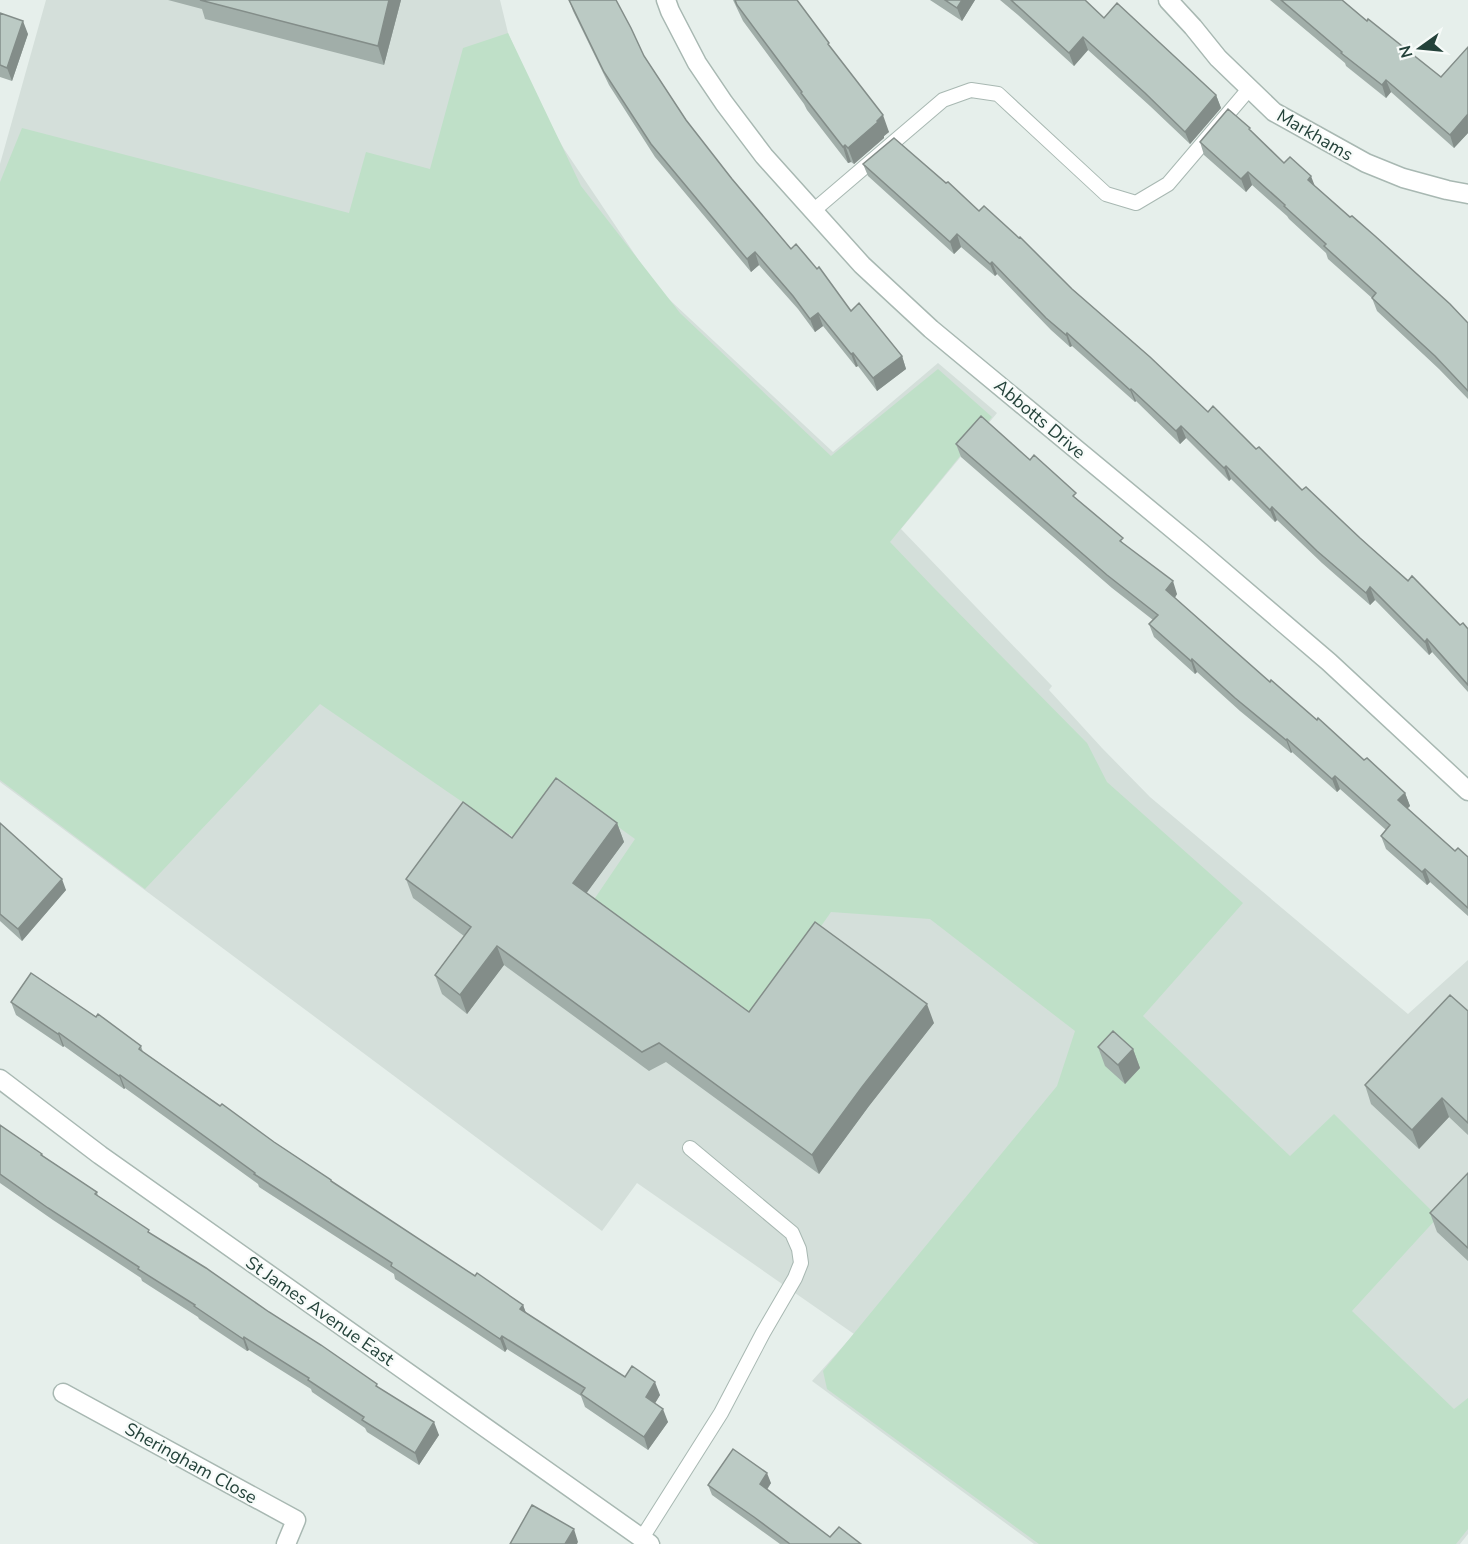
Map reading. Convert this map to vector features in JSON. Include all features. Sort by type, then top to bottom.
[{"type":"street","name":"Abbotts Drive","points":[[666,0],[697,63],[724,103],[764,156],[862,265],[930,329],[1198,550],[1329,662],[1468,791]]},
{"type":"street","name":"Markhams","points":[[1168,0],[1218,58],[1274,112],[1366,163],[1403,178],[1468,194]]},
{"type":"street","name":"St James Avenue East","points":[[0,1079],[100,1155],[644,1542]]},
{"type":"street","name":"Sheringham Close","points":[[63,1393],[296,1520],[286,1544]]},
{"type":"lane","points":[[813,211],[943,100],[971,90],[998,94],[1106,194],[1136,203],[1168,184],[1249,89]]},
{"type":"lane","points":[[644,1542],[721,1413],[801,1263],[799,1249],[792,1233],[690,1148]]},
{"type":"shaded area","points":[[46,0],[500,0],[508,33],[540,106],[564,149],[658,289],[833,452],[938,363],[997,413],[901,529],[1052,686],[1049,690],[1150,797],[1408,1014],[1468,960],[1468,1534],[1460,1544],[1034,1544],[812,1381],[854,1334],[637,1183],[602,1231],[0,782],[0,164]]},
{"type":"green space","points":[[508,33],[581,186],[680,313],[831,456],[938,369],[992,417],[890,542],[1087,743],[1107,782],[1243,903],[1143,1016],[1290,1156],[1334,1114],[1438,1217],[1352,1311],[1454,1409],[1468,1398],[1468,1529],[1456,1544],[1039,1544],[827,1389],[823,1371],[1057,1086],[1075,1031],[930,919],[831,912],[755,1020],[593,901],[635,839],[563,787],[522,843],[320,704],[145,889],[0,780],[0,182],[22,128],[349,213],[366,152],[430,169],[463,48]]},
{"type":"building","points":[[200,0],[389,0],[378,46]]},
{"type":"building","points":[[569,0],[616,0],[644,56],[686,120],[732,179],[791,249],[796,244],[817,269],[819,267],[851,311],[859,303],[902,356],[873,378],[818,313],[810,319],[755,252],[747,259],[651,144],[604,72]]},
{"type":"building","points":[[735,0],[797,0],[883,115],[878,122],[848,148],[845,145],[843,147],[801,93]]},
{"type":"building","points":[[945,0],[962,0],[957,8]]},
{"type":"building","points":[[1011,0],[1085,0],[1104,18],[1117,3],[1216,95],[1185,132],[1083,37],[1069,53]]},
{"type":"building","points":[[1281,0],[1342,0],[1441,77],[1468,47],[1468,114],[1450,135],[1386,80],[1382,85],[1341,53]]},
{"type":"building","points":[[0,13],[23,21],[7,68],[0,65]]},
{"type":"building","points":[[1228,109],[1284,163],[1290,157],[1311,176],[1308,180],[1375,236],[1468,323],[1468,391],[1435,356],[1372,298],[1376,293],[1324,246],[1326,244],[1285,205],[1248,172],[1241,179],[1200,142]]},
{"type":"building","points":[[894,138],[946,183],[948,182],[979,211],[984,206],[1208,412],[1213,406],[1302,490],[1306,487],[1408,581],[1412,576],[1460,625],[1463,623],[1468,629],[1468,685],[1427,639],[1425,642],[1370,587],[1366,593],[1317,551],[1272,507],[1270,510],[1181,426],[1176,431],[1067,333],[1066,335],[1046,318],[992,262],[990,264],[957,234],[950,242],[863,164]]},
{"type":"building","points":[[981,416],[1030,460],[1034,455],[1076,493],[1073,496],[1123,538],[1120,541],[1173,581],[1166,590],[1270,682],[1271,680],[1317,720],[1318,718],[1364,760],[1367,758],[1405,793],[1398,800],[1455,851],[1458,848],[1468,857],[1468,908],[1425,869],[1422,872],[1381,836],[1390,825],[1335,776],[1332,779],[1192,659],[1191,661],[1149,624],[1158,615],[1107,575],[956,444]]},
{"type":"building","points":[[556,778],[617,823],[573,883],[749,1012],[815,922],[927,1004],[812,1155],[659,1043],[642,1052],[497,946],[460,995],[435,975],[471,927],[406,879],[463,802],[512,838]]},
{"type":"building","points":[[0,823],[62,879],[18,929],[0,914]]},
{"type":"building","points":[[31,973],[96,1017],[98,1014],[141,1046],[139,1049],[331,1181],[475,1276],[477,1273],[523,1305],[520,1309],[625,1377],[632,1366],[655,1382],[646,1397],[663,1409],[644,1437],[581,1394],[585,1388],[502,1336],[500,1339],[391,1266],[392,1263],[254,1174],[120,1075],[11,1002]]},
{"type":"building","points":[[1450,995],[1468,1011],[1468,1123],[1442,1098],[1412,1130],[1365,1085]]},
{"type":"building","points":[[1113,1031],[1133,1049],[1118,1065],[1098,1047]]},
{"type":"building","points":[[0,1125],[97,1192],[95,1194],[149,1230],[148,1232],[321,1345],[377,1384],[376,1386],[434,1422],[415,1453],[362,1420],[364,1417],[308,1380],[309,1378],[244,1337],[243,1339],[0,1174]]},
{"type":"building","points":[[1468,1173],[1468,1248],[1430,1213]]},
{"type":"building","points":[[733,1449],[767,1473],[760,1484],[830,1537],[839,1527],[861,1544],[790,1544],[708,1485]]},
{"type":"building","points":[[532,1505],[574,1529],[565,1544],[510,1544]]}]
